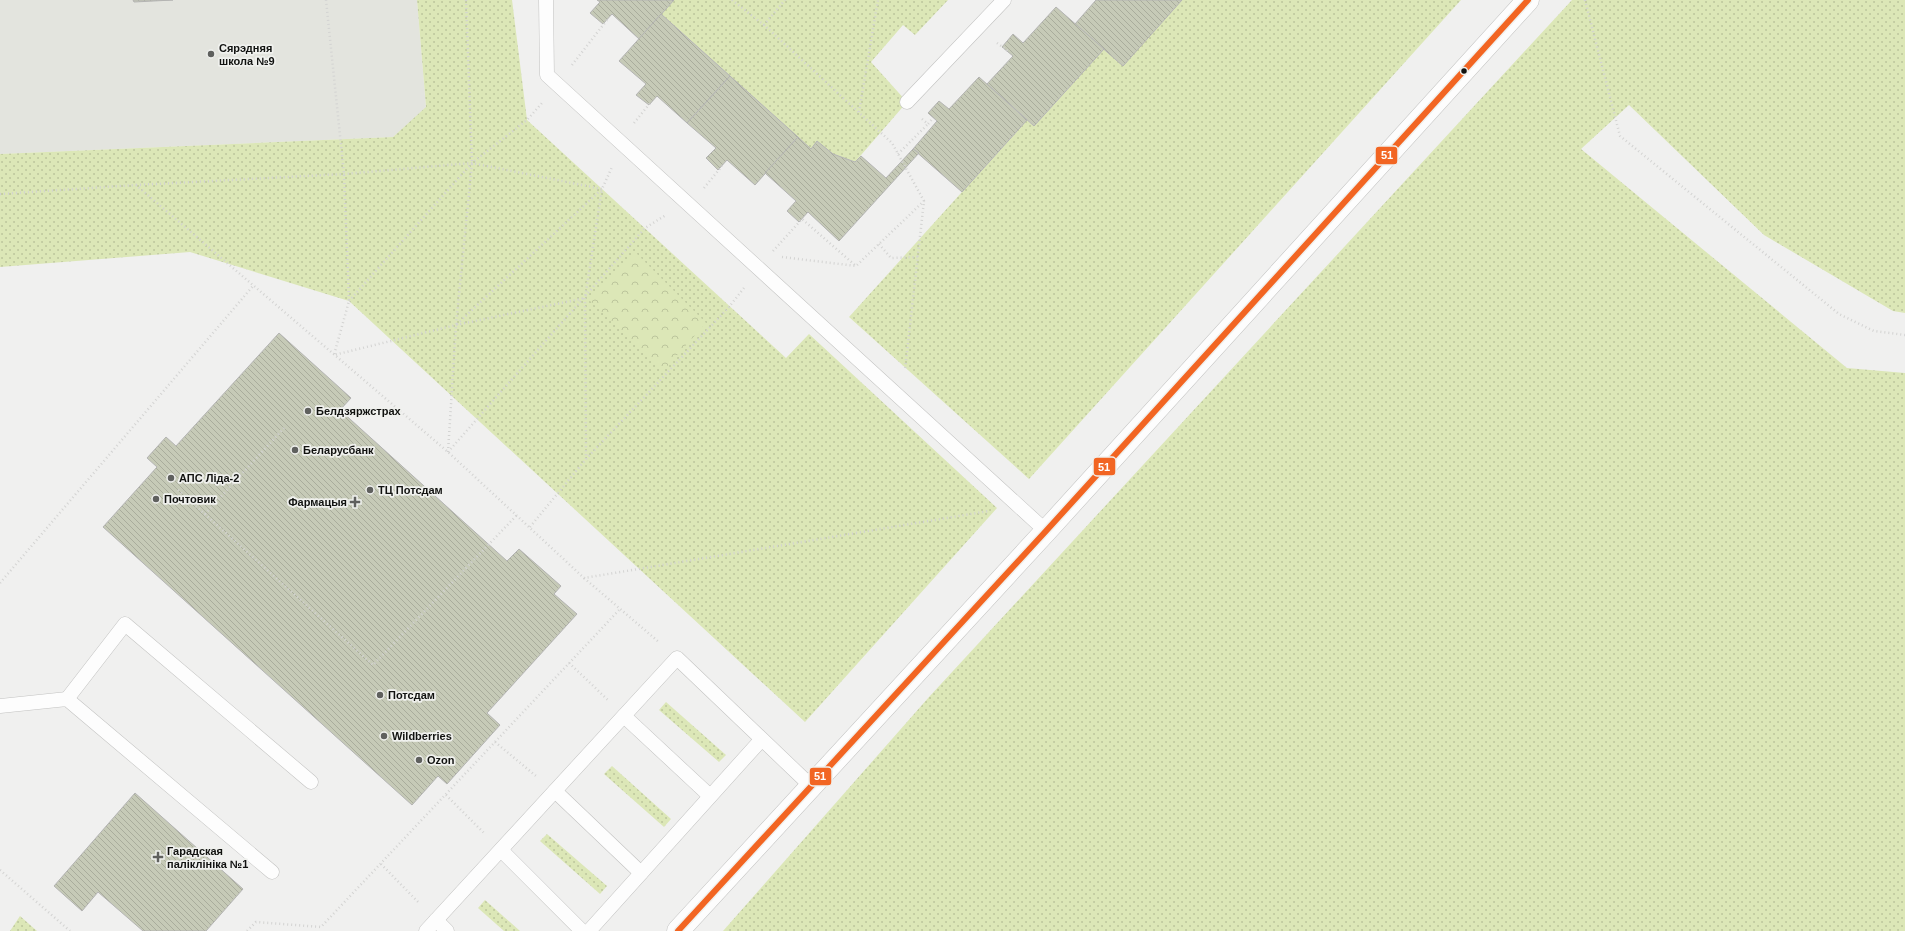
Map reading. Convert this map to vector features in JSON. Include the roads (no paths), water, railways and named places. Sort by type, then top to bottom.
[{"type":"street","points":[[678,931],[1046,531],[1528,0]]},
{"type":"lane","points":[[546,0],[547,75],[685,203],[1046,531]]},
{"type":"lane","points":[[907,102],[1004,0]]},
{"type":"lane","points":[[67,699],[125,624],[311,782]]},
{"type":"lane","points":[[426,931],[677,658],[761,740],[811,786]]},
{"type":"lane","points":[[0,706],[67,699],[272,872]]},
{"type":"lane","points":[[624,716],[710,796]]},
{"type":"lane","points":[[589,931],[761,740]]},
{"type":"lane","points":[[555,791],[642,873]]},
{"type":"lane","points":[[501,850],[582,931]]},
{"type":"lane","points":[[436,920],[447,931]]},
{"type":"place","name":"Сярэдняя школа №9","points":[[211,54]]},
{"type":"place","name":"Белдзяржстрах","points":[[308,411]]},
{"type":"place","name":"Беларусбанк","points":[[295,450]]},
{"type":"place","name":"АПС Ліда-2","points":[[171,478]]},
{"type":"place","name":"ТЦ Потсдам","points":[[370,490]]},
{"type":"place","name":"Почтовик","points":[[156,499]]},
{"type":"place","name":"Фармацыя","points":[[355,502]]},
{"type":"place","name":"Потсдам","points":[[380,695]]},
{"type":"place","name":"Wildberries","points":[[384,736]]},
{"type":"place","name":"Ozon","points":[[419,760]]},
{"type":"place","name":"Гарадская паліклініка №1","points":[[158,857]]}]
